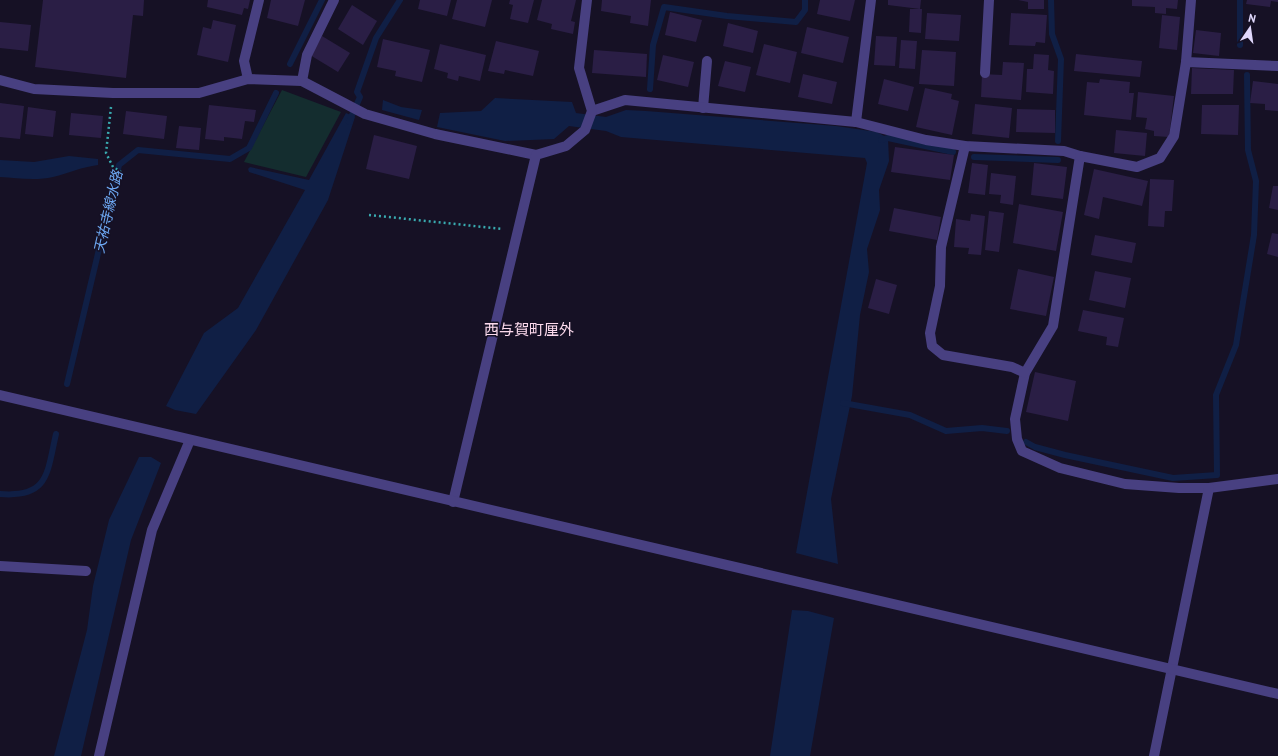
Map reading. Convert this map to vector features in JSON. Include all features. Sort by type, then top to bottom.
[{"type":"street","points":[[248,79],[244,61],[259,0]]},
{"type":"street","points":[[302,81],[307,55],[334,0]]},
{"type":"street","points":[[0,80],[34,89],[113,93],[199,93],[248,79],[302,81],[360,112],[435,134],[536,155],[566,146],[585,130],[592,111],[578,68],[587,0]]},
{"type":"street","points":[[856,122],[871,0]]},
{"type":"street","points":[[985,74],[989,0]]},
{"type":"street","points":[[592,111],[625,100],[856,122],[926,140],[965,146],[1064,151],[1080,156],[1137,167],[1160,158],[1174,136],[1186,62],[1191,0]]},
{"type":"street","points":[[703,108],[707,61]]},
{"type":"street","points":[[1186,62],[1278,66]]},
{"type":"street","points":[[965,146],[941,247],[940,286],[930,333],[932,346],[943,355],[1012,367],[1025,373]]},
{"type":"street","points":[[454,502],[536,155]]},
{"type":"street","points":[[1080,156],[1053,326],[1025,373],[1015,419],[1017,438],[1022,451],[1060,468],[1125,484],[1179,488],[1209,488],[1278,479]]},
{"type":"street","points":[[0,395],[1278,694]]},
{"type":"street","points":[[99,756],[152,530],[190,440]]},
{"type":"street","points":[[1154,756],[1209,488]]},
{"type":"street","points":[[0,566],[86,571]]},
{"type":"path","points":[[113,93],[106,153],[113,167],[121,172]]},
{"type":"path","points":[[369,215],[518,230]]},
{"type":"green space","points":[[282,90],[341,112],[306,177],[244,162]]},
{"type":"water","points":[[495,98],[572,102],[576,113],[606,117],[626,110],[646,111],[836,126],[877,132],[888,138],[889,161],[879,190],[880,210],[867,249],[869,272],[860,315],[852,396],[831,499],[838,564],[796,553],[867,163],[865,158],[621,137],[606,131],[569,126],[554,139],[505,141],[437,127],[440,113],[481,111]]},
{"type":"water","points":[[383,100],[401,107],[422,110],[419,120],[382,110]]},
{"type":"water","points":[[346,113],[355,117],[328,200],[256,330],[196,414],[175,410],[166,406],[204,333],[238,308],[305,190],[249,172],[248,169],[250,167],[309,180]]},
{"type":"water","points":[[69,156],[98,159],[98,165],[40,179],[0,177],[0,160],[34,162]]},
{"type":"water","points":[[139,457],[151,457],[161,463],[131,540],[81,756],[54,756],[87,630],[93,586],[109,520]]},
{"type":"water","points":[[792,610],[808,611],[834,618],[810,756],[770,756]]},
{"type":"building","points":[[43,0],[144,0],[143,16],[133,15],[126,78],[35,67]]},
{"type":"building","points":[[208,0],[250,0],[248,9],[244,8],[242,15],[207,7]]},
{"type":"building","points":[[271,0],[305,0],[298,26],[267,18]]},
{"type":"building","points":[[420,0],[451,0],[447,16],[418,9]]},
{"type":"building","points":[[457,0],[492,0],[485,27],[452,19]]},
{"type":"building","points":[[510,0],[534,0],[528,23],[510,19],[513,5],[509,4]]},
{"type":"building","points":[[542,0],[576,0],[571,21],[575,22],[573,34],[551,29],[552,24],[537,20]]},
{"type":"building","points":[[602,0],[651,0],[648,26],[630,23],[631,16],[601,11]]},
{"type":"building","points":[[820,0],[855,0],[850,21],[817,14]]},
{"type":"building","points":[[888,0],[921,0],[920,9],[888,5]]},
{"type":"building","points":[[1018,0],[1044,0],[1044,9],[1028,9],[1028,2]]},
{"type":"building","points":[[1132,0],[1178,0],[1177,9],[1166,8],[1166,14],[1155,13],[1155,7],[1132,6]]},
{"type":"building","points":[[1247,0],[1278,0],[1278,2],[1271,1],[1270,7],[1246,4]]},
{"type":"building","points":[[352,5],[377,21],[363,45],[338,29]]},
{"type":"building","points":[[910,9],[922,9],[921,33],[909,32]]},
{"type":"building","points":[[670,12],[702,20],[696,42],[665,35]]},
{"type":"building","points":[[927,13],[961,15],[959,41],[925,39]]},
{"type":"building","points":[[1011,13],[1047,15],[1045,43],[1036,42],[1035,46],[1009,45]]},
{"type":"building","points":[[1162,15],[1180,17],[1177,50],[1159,48]]},
{"type":"building","points":[[213,20],[236,25],[228,62],[197,55],[203,27],[211,29]]},
{"type":"building","points":[[0,22],[31,25],[28,51],[0,48]]},
{"type":"building","points":[[728,23],[758,31],[753,53],[723,46]]},
{"type":"building","points":[[807,27],[849,37],[843,63],[801,53]]},
{"type":"building","points":[[1196,30],[1221,33],[1219,56],[1193,53]]},
{"type":"building","points":[[322,36],[350,53],[338,72],[310,55]]},
{"type":"building","points":[[876,36],[897,37],[895,66],[874,65]]},
{"type":"building","points":[[383,39],[430,50],[422,82],[395,76],[396,71],[377,67]]},
{"type":"building","points":[[901,40],[917,41],[915,69],[899,68]]},
{"type":"building","points":[[496,41],[539,51],[533,76],[505,70],[504,74],[488,71]]},
{"type":"building","points":[[440,44],[486,55],[480,81],[459,76],[458,81],[447,78],[448,73],[434,69]]},
{"type":"building","points":[[764,44],[797,52],[790,83],[756,75]]},
{"type":"building","points":[[594,50],[647,54],[646,77],[592,73]]},
{"type":"building","points":[[922,50],[956,52],[954,86],[919,84]]},
{"type":"building","points":[[1034,54],[1049,55],[1048,70],[1054,71],[1053,94],[1026,92],[1027,69],[1033,69]]},
{"type":"building","points":[[1076,54],[1142,61],[1140,77],[1074,71]]},
{"type":"building","points":[[663,55],[694,62],[688,87],[657,80]]},
{"type":"building","points":[[725,61],[751,67],[745,92],[718,86]]},
{"type":"building","points":[[1003,62],[1024,63],[1021,100],[981,97],[982,74],[1002,75]]},
{"type":"building","points":[[1192,68],[1234,70],[1233,94],[1191,94]]},
{"type":"building","points":[[803,74],[837,82],[832,104],[798,97]]},
{"type":"building","points":[[884,79],[914,87],[908,111],[878,104]]},
{"type":"building","points":[[1100,79],[1130,82],[1129,93],[1134,93],[1131,120],[1084,115],[1087,82],[1099,83]]},
{"type":"building","points":[[1253,81],[1278,84],[1278,111],[1265,110],[1265,104],[1250,103]]},
{"type":"building","points":[[925,88],[952,94],[951,99],[959,101],[952,135],[916,127]]},
{"type":"building","points":[[1138,92],[1174,96],[1169,137],[1154,136],[1154,131],[1145,129],[1147,118],[1136,117]]},
{"type":"building","points":[[0,103],[24,106],[20,139],[0,137]]},
{"type":"building","points":[[975,104],[1012,108],[1009,138],[972,134]]},
{"type":"building","points":[[209,105],[256,110],[254,122],[245,121],[242,139],[224,137],[224,141],[205,139]]},
{"type":"building","points":[[1202,105],[1239,105],[1238,135],[1201,134]]},
{"type":"building","points":[[28,107],[56,111],[53,137],[25,134]]},
{"type":"building","points":[[1017,109],[1055,110],[1055,133],[1016,132]]},
{"type":"building","points":[[126,111],[167,116],[164,139],[123,134]]},
{"type":"building","points":[[71,113],[103,116],[101,138],[69,135]]},
{"type":"building","points":[[179,126],[201,128],[199,150],[176,148]]},
{"type":"building","points":[[1116,130],[1147,133],[1145,156],[1114,153]]},
{"type":"building","points":[[374,135],[417,146],[409,179],[366,169]]},
{"type":"building","points":[[895,147],[954,155],[950,180],[891,172]]},
{"type":"building","points":[[972,163],[988,165],[985,195],[968,193]]},
{"type":"building","points":[[1034,163],[1067,167],[1063,199],[1031,195]]},
{"type":"building","points":[[1094,169],[1148,181],[1142,206],[1103,197],[1099,219],[1084,215]]},
{"type":"building","points":[[991,173],[1016,176],[1013,205],[1000,203],[1001,195],[989,194]]},
{"type":"building","points":[[1150,179],[1174,180],[1172,211],[1165,211],[1164,227],[1148,226]]},
{"type":"building","points":[[1273,186],[1278,186],[1278,210],[1269,208]]},
{"type":"building","points":[[1019,204],[1063,212],[1056,251],[1013,243]]},
{"type":"building","points":[[894,208],[941,217],[937,240],[889,231]]},
{"type":"building","points":[[989,211],[1004,213],[999,252],[985,250]]},
{"type":"building","points":[[971,214],[985,216],[981,255],[968,254],[969,248],[954,247],[956,219],[970,221]]},
{"type":"building","points":[[1272,233],[1278,234],[1278,257],[1267,254]]},
{"type":"building","points":[[1095,235],[1136,243],[1132,263],[1091,255]]},
{"type":"building","points":[[1018,269],[1054,277],[1046,316],[1010,309]]},
{"type":"building","points":[[1095,271],[1131,278],[1125,308],[1089,300]]},
{"type":"building","points":[[876,279],[897,285],[889,314],[868,308]]},
{"type":"building","points":[[1083,310],[1124,318],[1118,347],[1106,345],[1107,337],[1078,331]]},
{"type":"building","points":[[1035,372],[1076,381],[1068,421],[1026,412]]},
{"type":"waterway","name":"天祐寺線水路","points":[[290,64],[322,0]]},
{"type":"waterway","points":[[349,122],[360,97],[357,92],[376,38],[400,0]]},
{"type":"waterway","points":[[650,89],[653,45],[664,7],[727,16],[796,22],[805,10],[805,0]]},
{"type":"waterway","points":[[1051,0],[1052,34],[1061,59],[1058,141]]},
{"type":"waterway","points":[[1240,0],[1240,45]]},
{"type":"waterway","points":[[1026,442],[1035,447],[1065,455],[1173,478],[1217,475],[1216,395],[1236,345],[1254,235],[1256,181],[1248,150],[1247,75]]},
{"type":"waterway","name":"天祐寺線水路","points":[[67,384],[119,165],[138,150],[230,159],[249,148],[276,93]]},
{"type":"waterway","points":[[881,140],[888,138],[953,152]]},
{"type":"waterway","points":[[974,157],[1058,160]]},
{"type":"waterway","points":[[843,403],[910,415],[946,431],[982,428],[1007,431]]},
{"type":"waterway","name":"天祐寺線水路","points":[[0,494],[28,492],[37,487],[43,480],[47,471],[56,434]]},
{"type":"district","name":"西与賀町厘外","points":[[529,329]]}]
